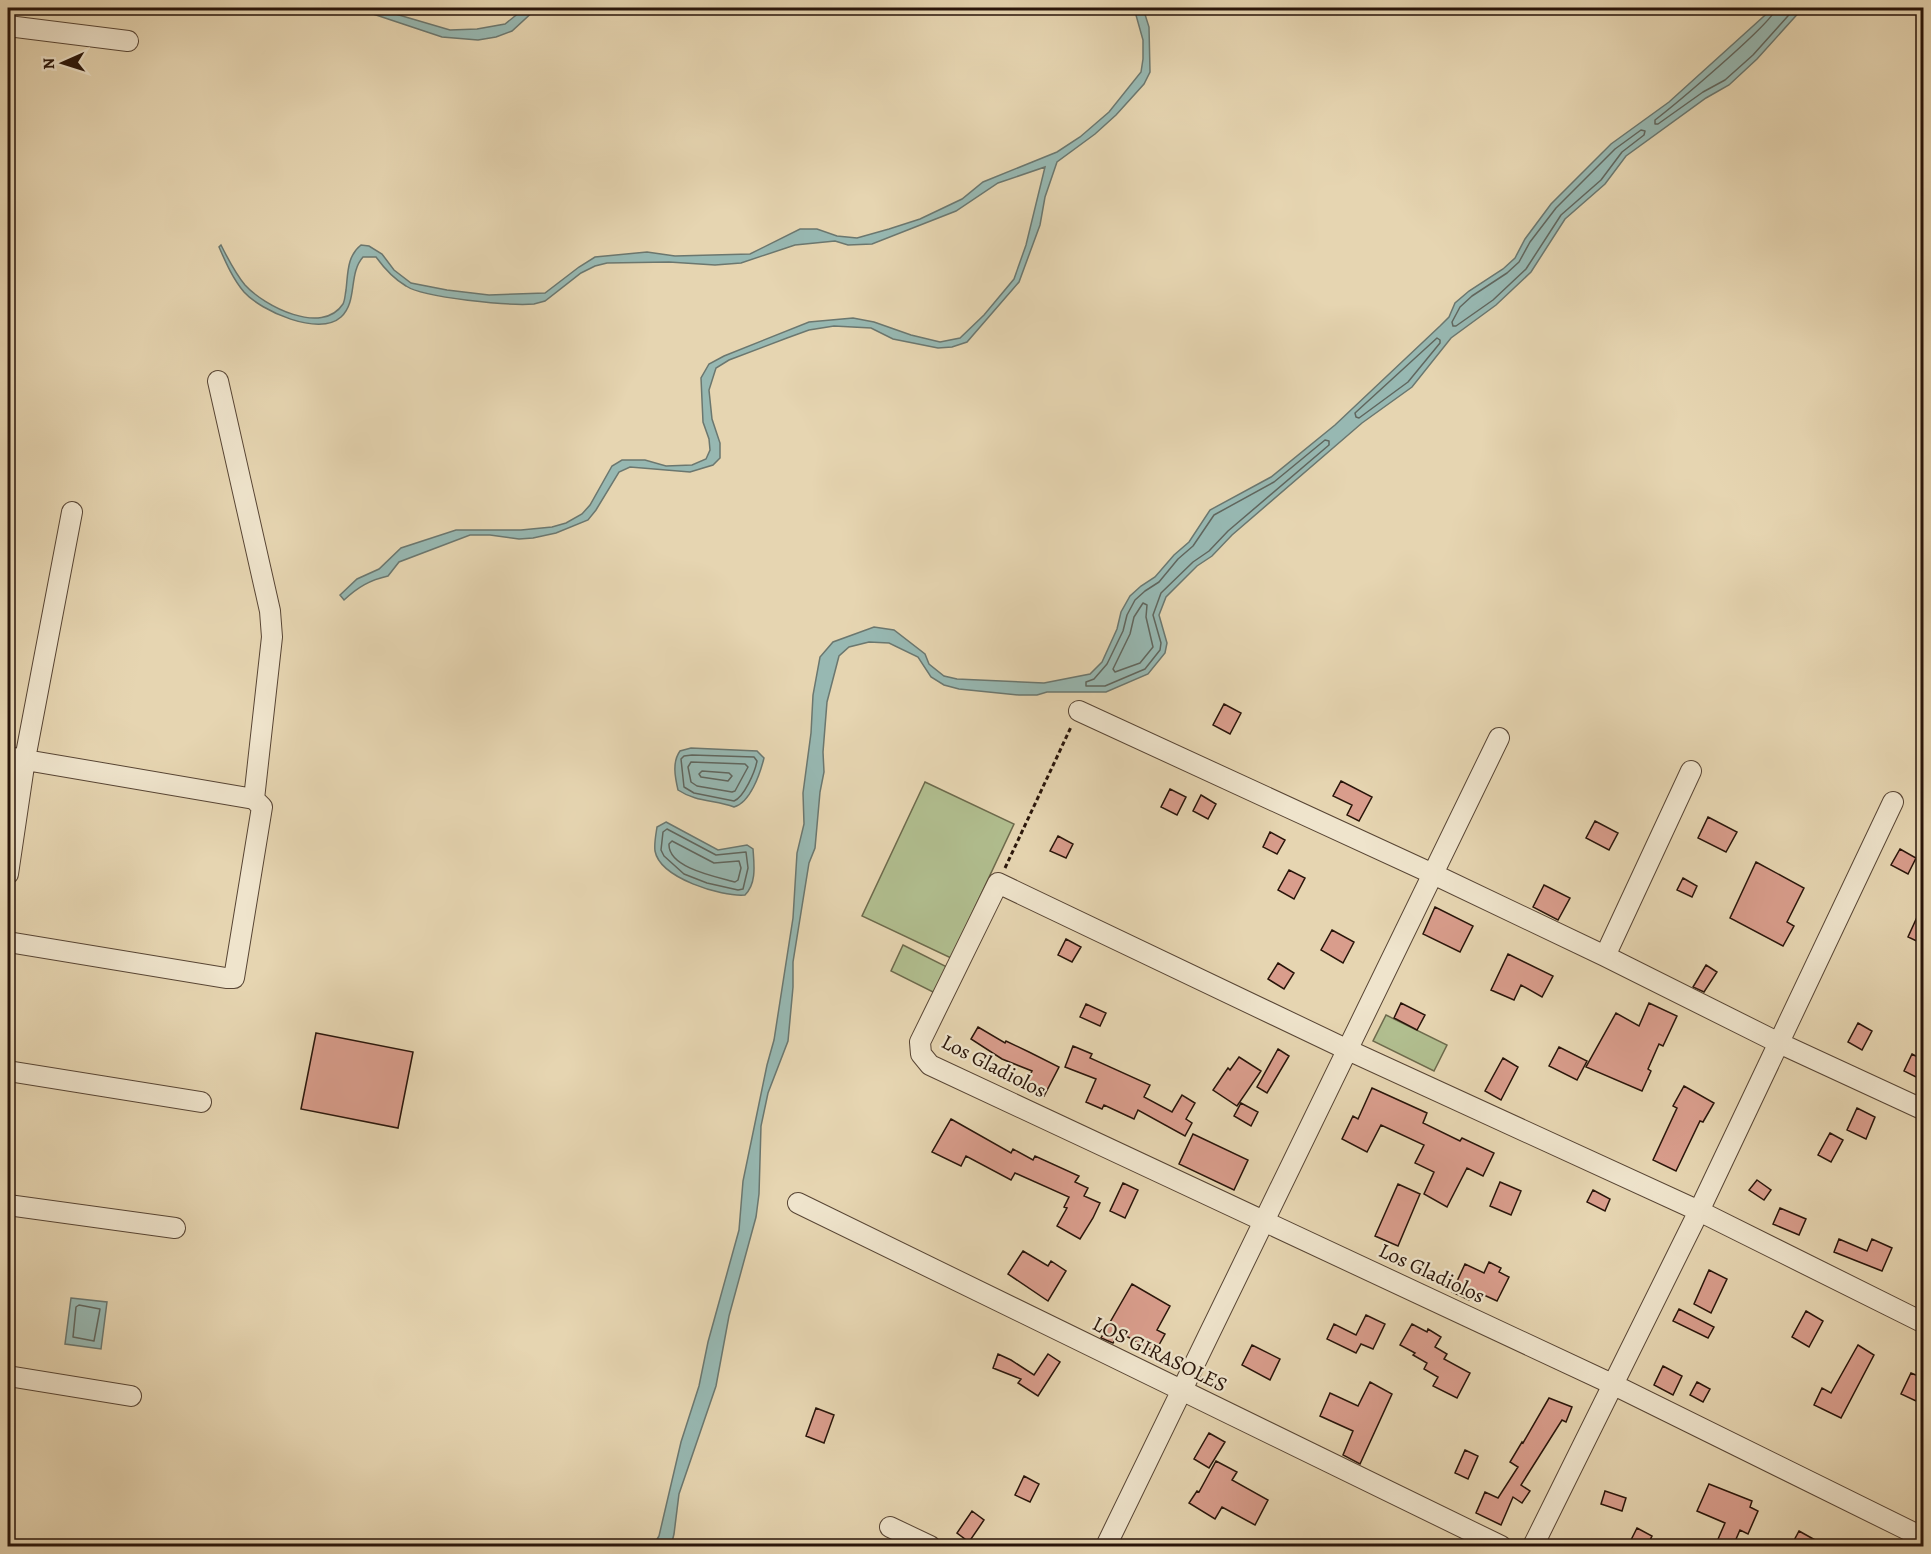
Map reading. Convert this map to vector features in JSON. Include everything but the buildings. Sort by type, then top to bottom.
[{"type":"street","points":[[8,26],[128,41]]},
{"type":"street","points":[[218,381],[270,611],[272,637],[254,799]]},
{"type":"street","points":[[8,874],[16,758],[72,512]]},
{"type":"street","points":[[1079,711],[1433,874],[1605,956],[1779,1043],[1923,1110]]},
{"type":"street","points":[[1106,1546],[1499,738]]},
{"type":"street","points":[[8,942],[234,978],[262,807],[254,799],[16,758]]},
{"type":"street","points":[[1605,956],[1691,771]]},
{"type":"street","points":[[1533,1546],[1699,1211],[1893,802]]},
{"type":"street","points":[[998,883],[1348,1050],[1699,1211],[1923,1323]]},
{"type":"street","name":"Los Gladiolos","points":[[998,883],[920,1042],[921,1054],[930,1065],[1612,1384],[1923,1538]]},
{"type":"street","points":[[8,1071],[201,1102]]},
{"type":"street","name":"LOS GIRASOLES","points":[[798,1203],[1501,1546]]},
{"type":"street","points":[[8,1205],[175,1228]]},
{"type":"street","points":[[8,1376],[131,1396]]},
{"type":"street","points":[[891,1527],[930,1546]]},
{"type":"path","points":[[998,883],[1079,711]]},
{"type":"green space","points":[[925,782],[1014,824],[951,958],[862,916]]},
{"type":"green space","points":[[903,945],[947,967],[935,993],[891,971]]},
{"type":"green space","points":[[1386,1015],[1447,1045],[1434,1071],[1373,1041]]},
{"type":"water","points":[[355,8],[375,8],[450,30],[477,29],[505,24],[525,8],[537,8],[512,31],[478,40],[442,37]]},
{"type":"water","points":[[1134,8],[1143,8],[1149,27],[1150,72],[1144,84],[1095,134],[1057,162],[1045,197],[1040,225],[1019,282],[967,342],[952,347],[938,348],[893,339],[871,328],[834,326],[809,330],[729,360],[716,368],[709,390],[712,419],[720,443],[720,458],[713,465],[690,472],[630,467],[619,472],[588,520],[556,533],[533,538],[470,535],[399,562],[388,576],[364,585],[344,600],[340,595],[357,579],[379,569],[401,548],[456,530],[521,530],[552,527],[566,523],[582,514],[590,505],[612,466],[622,460],[645,460],[666,466],[692,465],[706,459],[710,450],[703,422],[701,378],[709,364],[724,356],[809,322],[853,318],[940,342],[960,338],[984,315],[1014,279],[1026,245],[1045,167],[998,183],[956,211],[872,244],[848,245],[835,241],[795,245],[741,263],[715,265],[669,262],[607,263],[581,273],[545,301],[534,304],[506,304],[430,294],[406,286],[397,280],[376,257],[363,257],[356,271],[350,303],[341,317],[319,324],[305,323],[276,314],[244,292],[227,265],[219,247],[221,245],[238,276],[254,293],[279,309],[308,318],[334,313],[343,304],[351,260],[356,249],[361,245],[369,246],[382,254],[394,270],[411,283],[489,295],[545,293],[595,257],[647,252],[675,256],[750,254],[800,229],[817,229],[837,236],[857,238],[920,219],[962,199],[983,182],[1057,152],[1080,137],[1109,112],[1141,72],[1143,40]]},
{"type":"water","points":[[1773,8],[1803,8],[1757,59],[1729,85],[1706,98],[1626,156],[1605,184],[1565,219],[1531,272],[1496,305],[1451,338],[1412,387],[1362,423],[1232,535],[1212,556],[1197,566],[1166,597],[1159,615],[1167,643],[1165,653],[1148,674],[1106,692],[1047,692],[1037,695],[1019,695],[959,689],[944,685],[931,677],[918,657],[889,643],[869,642],[849,647],[839,656],[827,702],[823,752],[824,772],[815,848],[809,863],[793,962],[788,1041],[768,1093],[761,1126],[756,1217],[729,1316],[716,1386],[679,1494],[671,1546],[653,1546],[659,1536],[681,1442],[699,1386],[708,1342],[739,1230],[743,1181],[774,1040],[793,918],[797,853],[804,824],[803,793],[811,733],[813,695],[820,657],[833,642],[874,627],[894,630],[925,654],[929,664],[944,676],[957,679],[1044,683],[1090,674],[1102,662],[1117,629],[1121,612],[1130,596],[1155,577],[1189,542],[1210,510],[1271,477],[1335,425],[1449,317],[1455,303],[1515,258],[1525,239],[1551,204],[1611,144],[1669,102]]},
{"type":"water","points":[[691,748],[757,751],[764,758],[757,779],[745,800],[734,807],[692,797],[678,790],[675,775],[677,755],[680,751]]},
{"type":"water","points":[[666,822],[718,850],[747,845],[753,849],[753,879],[745,895],[707,889],[668,870],[659,861],[655,851],[657,827]]},
{"type":"water","points":[[71,1298],[107,1302],[101,1349],[65,1344]]}]
